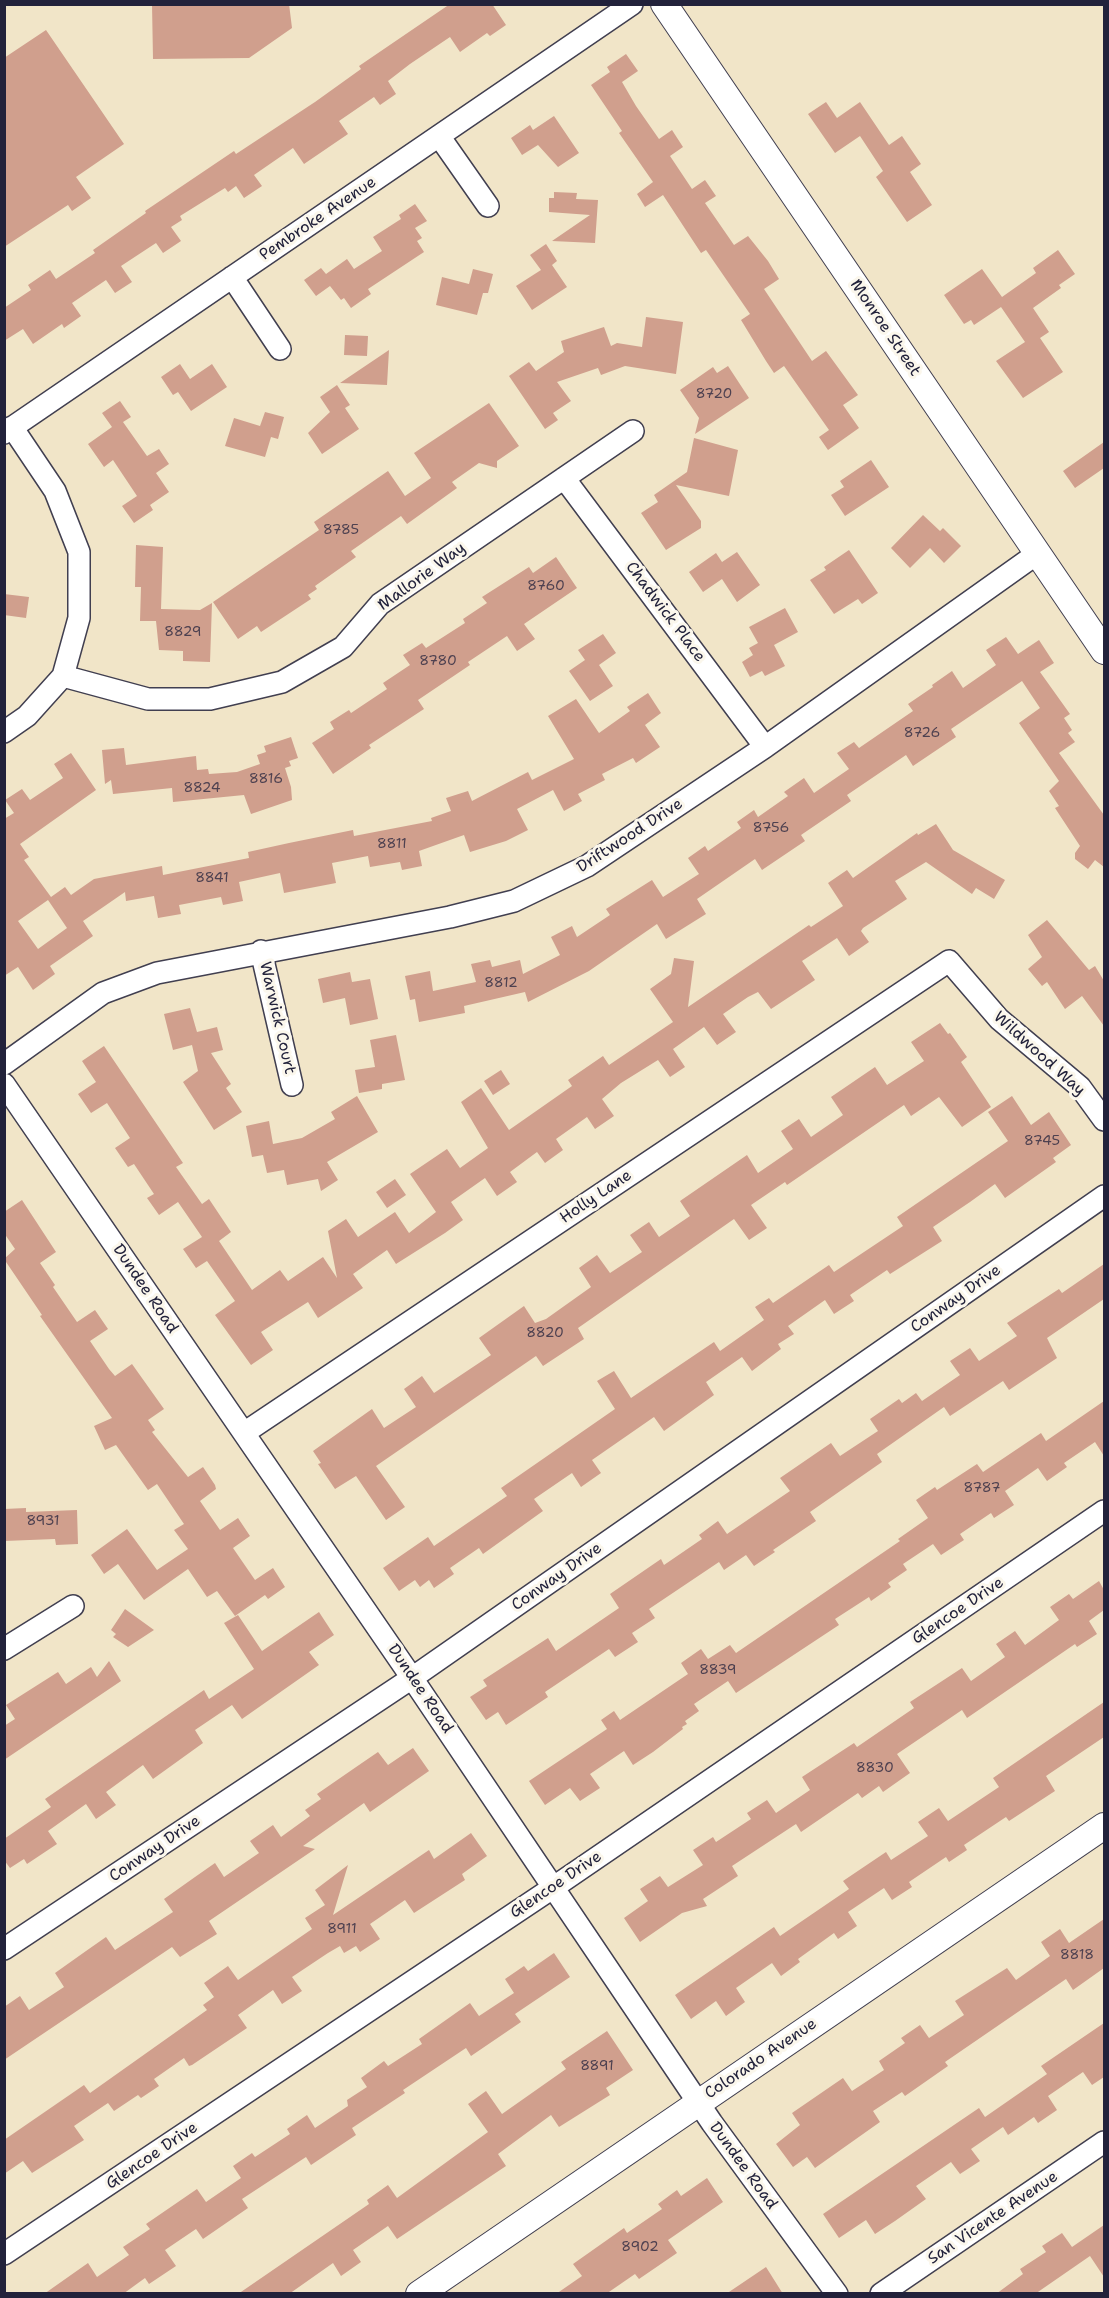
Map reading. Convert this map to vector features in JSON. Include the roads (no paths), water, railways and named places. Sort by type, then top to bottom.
[{"type":"street","name":"Pembroke Avenue","points":[[8,430],[632,4]]},
{"type":"street","name":"Monroe Street","points":[[664,4],[1104,651]]},
{"type":"street","points":[[439,136],[488,206]]},
{"type":"street","points":[[232,278],[280,349]]},
{"type":"street","points":[[4,732],[27,716],[63,676],[80,618],[80,552],[55,491],[8,430]]},
{"type":"street","name":"Mallorie Way","points":[[63,676],[148,699],[210,699],[282,682],[343,647],[380,604],[633,431]]},
{"type":"street","name":"Chadwick Place","points":[[564,478],[765,747]]},
{"type":"street","name":"Driftwood Drive","points":[[4,1064],[103,993],[157,973],[261,951],[450,917],[514,901],[587,866],[765,747],[1038,554]]},
{"type":"street","name":"Warwick Court","points":[[261,951],[292,1085]]},
{"type":"street","name":"Wildwood Way","points":[[949,961],[999,1019],[1080,1087],[1104,1120]]},
{"type":"street","name":"Holly Lane","points":[[244,1433],[949,961]]},
{"type":"street","name":"Dundee Road","points":[[4,1084],[412,1678],[698,2102],[837,2294]]},
{"type":"street","name":"Conway Drive","points":[[6,1946],[412,1678],[1104,1196]]},
{"type":"street","name":"Glencoe Drive","points":[[4,2254],[554,1887],[1104,1511]]},
{"type":"street","points":[[4,1649],[73,1606]]},
{"type":"street","name":"Colorado Avenue","points":[[419,2294],[1104,1826]]},
{"type":"street","name":"San Vicente Avenue","points":[[881,2294],[1104,2142]]}]
